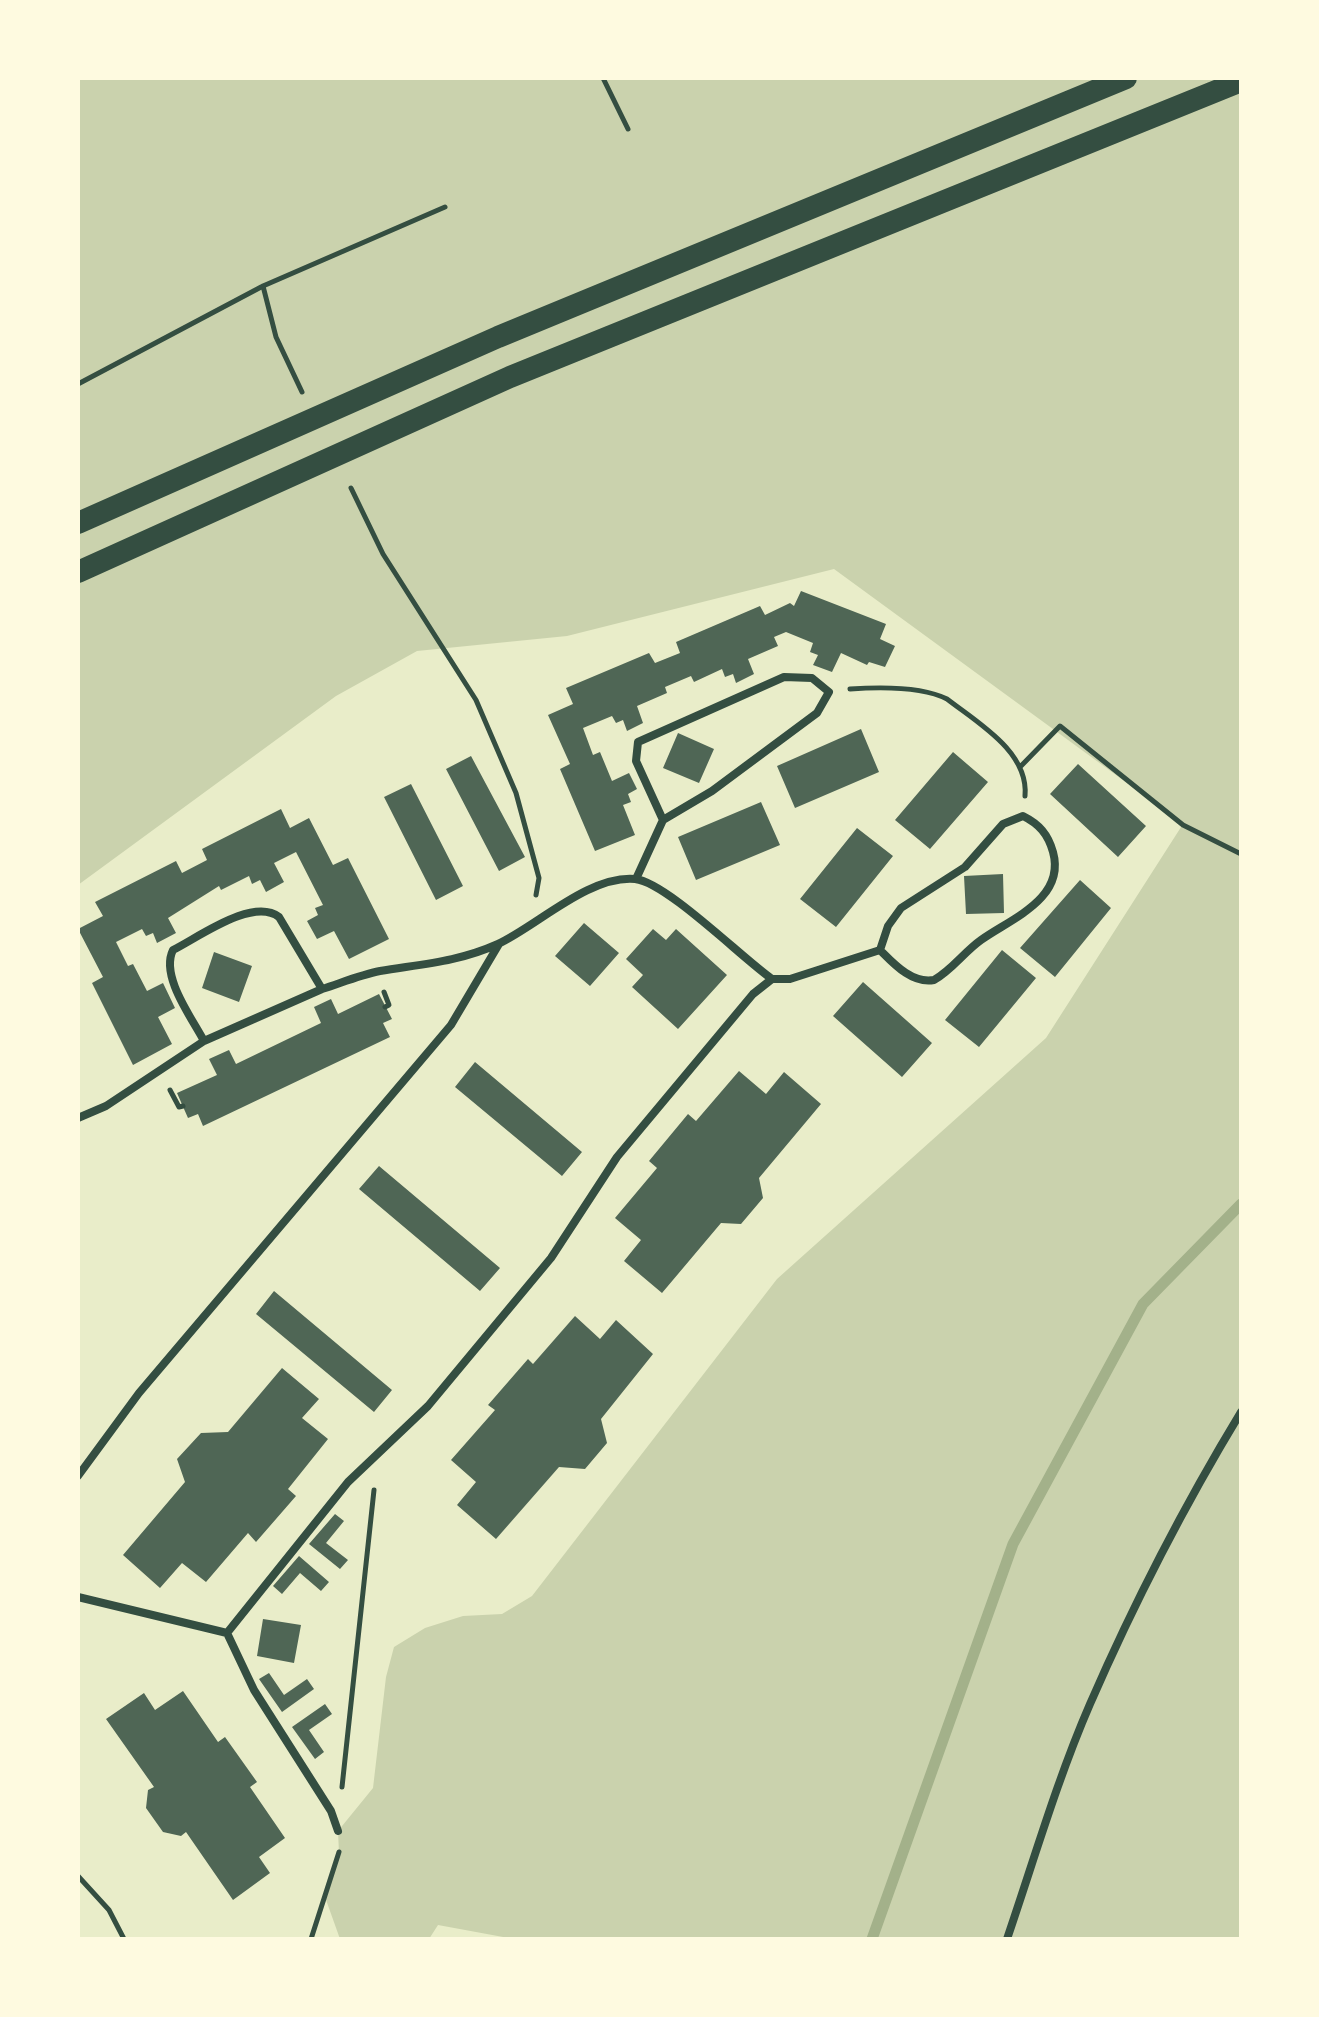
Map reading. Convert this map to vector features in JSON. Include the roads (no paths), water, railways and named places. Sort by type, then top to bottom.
[{"type":"highway","points":[[78,523],[498,337],[1126,78]]},
{"type":"highway","points":[[78,572],[510,377],[1241,81]]},
{"type":"street","points":[[636,879],[663,820],[712,791],[817,713],[829,692],[812,678],[784,677],[638,742],[636,761],[663,820]]},
{"type":"street","points":[[1023,816],[1039,824],[1054,853],[1055,872],[1041,898],[978,942],[934,980],[926,982],[903,971],[880,950],[882,938],[901,908],[965,867],[1003,824],[1023,816]]},
{"type":"street","points":[[78,1118],[106,1106],[204,1041],[322,989],[376,972],[438,965],[499,943],[589,891],[636,879],[666,894],[772,979]]},
{"type":"street","points":[[204,1041],[172,976],[170,956],[173,950],[248,911],[271,911],[279,917],[322,989]]},
{"type":"street","points":[[78,1476],[139,1393],[451,1025],[499,943]]},
{"type":"street","points":[[227,1633],[339,1493],[428,1406],[551,1258],[617,1157],[753,994],[772,979],[790,979],[880,950]]},
{"type":"street","points":[[1007,1939],[1089,1706],[1141,1591],[1189,1498],[1241,1412]]},
{"type":"street","points":[[78,1597],[227,1633]]},
{"type":"street","points":[[227,1633],[254,1690],[331,1811],[338,1831]]},
{"type":"waterway","points":[[872,1939],[1013,1544],[1143,1304],[1241,1204]]}]
